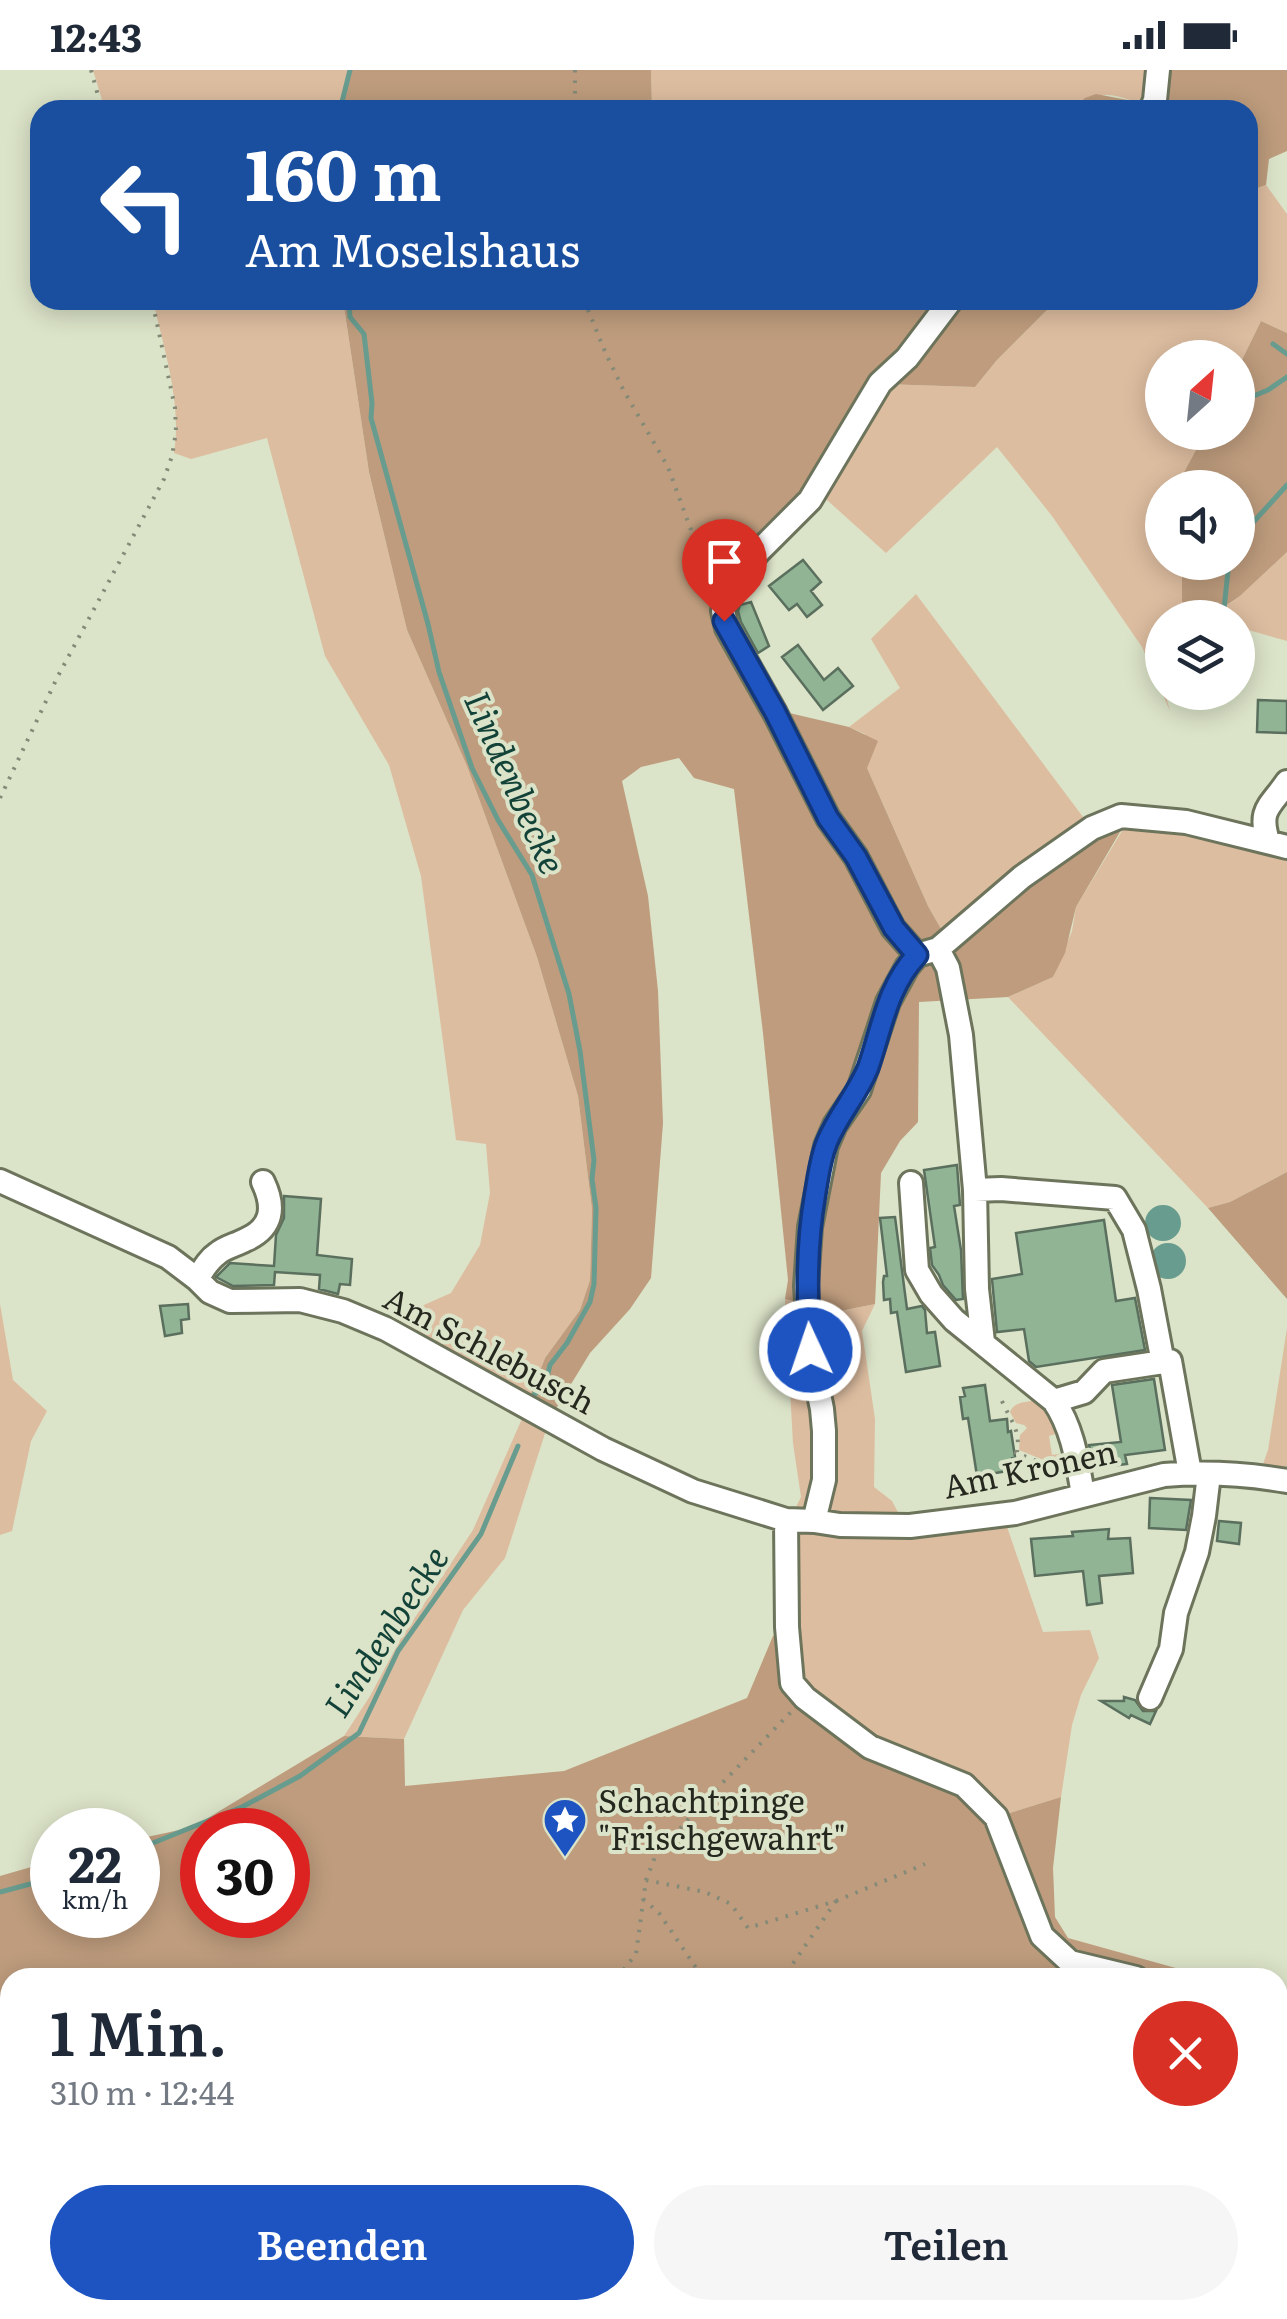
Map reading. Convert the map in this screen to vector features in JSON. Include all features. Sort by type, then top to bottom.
[{"type":"street","points":[[1155,100],[1158,70]]},
{"type":"street","points":[[943,310],[907,358],[880,382],[810,500],[737,576],[724,603],[724,621],[828,818],[856,857],[894,928],[948,968],[961,1036],[983,1342]]},
{"type":"street","points":[[1278,844],[1262,822],[1287,782]]},
{"type":"street","points":[[814,1521],[824,1480],[824,1431],[810,1350],[806,1286],[810,1226],[826,1146],[859,1090],[888,1002],[906,966],[1022,877],[1092,828],[1120,816],[1186,822],[1278,844]]},
{"type":"street","name":"Am Schlebusch","points":[[0,1181],[153,1249],[210,1292],[230,1301],[300,1300],[362,1318],[603,1449],[693,1491],[786,1520]]},
{"type":"street","points":[[197,1279],[216,1254],[263,1229],[272,1200],[263,1182]]},
{"type":"street","points":[[911,1182],[917,1270],[931,1294],[954,1320],[1054,1401],[1072,1435],[1083,1494]]},
{"type":"street","points":[[975,1190],[1115,1198],[1134,1230],[1163,1362]]},
{"type":"street","points":[[1054,1401],[1084,1392],[1104,1371],[1170,1361],[1199,1474],[1204,1516],[1198,1552],[1176,1613],[1170,1649],[1150,1698]]},
{"type":"street","name":"Am Kronen","points":[[786,1520],[910,1526],[1015,1513],[1164,1475],[1287,1480]]},
{"type":"street","points":[[786,1520],[792,1683],[804,1698],[870,1747],[964,1785],[996,1817],[1042,1936],[1070,1962],[1095,1968]]},
{"type":"path","points":[[91,70],[99,100]]},
{"type":"path","points":[[575,70],[575,100]]},
{"type":"path","points":[[0,798],[58,676],[164,479],[172,456],[175,408],[154,310]]},
{"type":"path","points":[[588,310],[618,378],[668,467],[699,552],[724,603]]},
{"type":"path","points":[[1002,1401],[1016,1426],[1016,1452],[1044,1464],[1076,1459]]},
{"type":"path","points":[[624,1968],[636,1954],[646,1880],[655,1858],[804,1698]]},
{"type":"path","points":[[646,1880],[705,1892],[731,1904],[748,1928],[836,1902],[924,1864]]},
{"type":"path","points":[[643,1899],[659,1912],[696,1968]]},
{"type":"path","points":[[790,1968],[836,1902]]},
{"type":"shaded area","points":[[93,70],[352,70],[342,100],[102,100]]},
{"type":"shaded area","points":[[352,70],[651,70],[652,100],[342,100]]},
{"type":"shaded area","points":[[651,70],[1164,70],[1157,100],[1102,95],[1087,100],[652,100]]},
{"type":"shaded area","points":[[1164,70],[1287,70],[1287,151],[1269,159],[1266,185],[1258,188],[1258,100],[1157,100]]},
{"type":"shaded area","points":[[1096,94],[1128,100],[1083,100]]},
{"type":"shaded area","points":[[1266,185],[1287,214],[1287,333],[1261,321],[1252,340],[1145,340],[1145,450],[1196,450],[1185,470],[1145,470],[1145,580],[1182,580],[1182,600],[1145,600],[1145,654],[1052,516],[997,447],[886,553],[818,492],[883,384],[975,387],[1047,310],[1258,310],[1258,188]]},
{"type":"shaded area","points":[[155,310],[345,310],[369,472],[407,630],[467,766],[537,957],[578,1096],[592,1209],[590,1280],[580,1310],[545,1358],[527,1404],[390,1320],[451,1293],[480,1245],[490,1193],[486,1144],[456,1140],[421,876],[389,765],[325,656],[267,438],[191,459],[174,453],[176,415]]},
{"type":"shaded area","points":[[345,310],[1047,310],[975,387],[883,384],[722,601],[785,712],[849,727],[878,741],[867,768],[945,936],[1023,881],[1127,820],[1076,907],[1065,953],[1053,977],[1008,997],[919,1002],[918,1122],[900,1141],[881,1173],[875,1304],[840,1311],[838,1353],[819,1360],[812,1306],[785,1299],[788,1280],[734,789],[694,778],[679,758],[641,767],[622,781],[648,896],[658,991],[663,1123],[651,1278],[630,1309],[590,1353],[551,1417],[527,1404],[545,1358],[580,1310],[590,1280],[592,1209],[578,1096],[537,957],[467,766],[407,630],[369,472]]},
{"type":"shaded area","points":[[1261,321],[1287,333],[1287,552],[1234,600],[1182,600],[1182,580],[1255,580],[1255,470],[1185,470],[1196,450],[1255,450],[1255,340],[1252,340]]},
{"type":"shaded area","points":[[1287,552],[1287,641],[1255,632],[1255,600],[1234,600]]},
{"type":"shaded area","points":[[916,594],[1089,825],[945,936],[867,768],[865,734],[849,727],[900,688],[871,639]]},
{"type":"shaded area","points":[[1128,821],[1287,855],[1287,1172],[1230,1202],[1208,1208],[1008,997],[1053,977],[1072,931],[1076,907]]},
{"type":"shaded area","points":[[1287,1172],[1287,1299],[1208,1208],[1230,1202]]},
{"type":"shaded area","points":[[785,1299],[803,1304],[820,1442],[808,1510],[795,1509],[801,1497],[793,1443]]},
{"type":"shaded area","points":[[0,1304],[13,1380],[47,1411],[31,1441],[12,1531],[0,1535]]},
{"type":"shaded area","points":[[875,1304],[862,1331],[875,1419],[874,1487],[892,1501],[903,1522],[827,1512],[819,1360],[840,1311]]},
{"type":"shaded area","points":[[1287,1328],[1287,1474],[1261,1470],[1268,1450]]},
{"type":"shaded area","points":[[1038,1400],[1062,1432],[1049,1436],[1052,1455],[1065,1453],[1066,1457],[1046,1461],[1019,1450],[1020,1435],[1027,1428],[1016,1423],[1010,1412],[1018,1404]]},
{"type":"shaded area","points":[[525,1412],[548,1424],[505,1558],[463,1610],[404,1739],[344,1736],[400,1640],[473,1530]]},
{"type":"shaded area","points":[[1004,1518],[1043,1632],[1090,1630],[1099,1658],[1072,1725],[1061,1797],[1000,1816],[872,1745],[798,1684],[795,1532]]},
{"type":"shaded area","points":[[773,1636],[784,1638],[794,1693],[964,1788],[994,1819],[1040,1937],[1105,1968],[0,1968],[0,1876],[30,1867],[30,1938],[160,1938],[160,1834],[180,1830],[180,1938],[310,1938],[310,1808],[225,1808],[344,1736],[404,1739],[405,1786],[564,1771],[747,1698]]},
{"type":"shaded area","points":[[1061,1797],[1053,1868],[1055,1917],[1068,1938],[1176,1968],[1115,1968],[1062,1954],[1000,1816]]},
{"type":"water","points":[[1163,1205],[1175,1211],[1181,1223],[1175,1235],[1163,1241],[1151,1235],[1145,1223],[1151,1211]]},
{"type":"water","points":[[1168,1243],[1180,1249],[1186,1261],[1180,1273],[1168,1279],[1156,1273],[1150,1261],[1156,1249]]},
{"type":"building","points":[[803,560],[821,582],[811,591],[822,605],[807,617],[797,604],[789,610],[769,586]]},
{"type":"building","points":[[751,602],[769,646],[758,653],[738,611],[740,605]]},
{"type":"building","points":[[798,645],[824,680],[838,668],[853,686],[823,710],[782,657]]},
{"type":"building","points":[[1258,700],[1287,701],[1287,733],[1257,732]]},
{"type":"building","points":[[957,1165],[960,1205],[954,1206],[963,1299],[956,1300],[932,1265],[930,1248],[935,1247],[924,1170]]},
{"type":"building","points":[[284,1196],[321,1199],[317,1255],[352,1259],[350,1285],[340,1284],[338,1294],[319,1289],[320,1275],[275,1272],[274,1285],[233,1286],[216,1277],[230,1263],[274,1266],[276,1235],[284,1218]]},
{"type":"building","points":[[895,1217],[907,1309],[922,1306],[925,1310],[927,1333],[935,1332],[940,1366],[906,1372],[897,1312],[891,1313],[890,1299],[884,1300],[883,1282],[887,1276],[880,1218]]},
{"type":"building","points":[[1104,1220],[1116,1301],[1135,1298],[1145,1350],[1036,1367],[1029,1361],[1024,1329],[997,1332],[992,1279],[1022,1274],[1016,1233]]},
{"type":"building","points":[[188,1304],[189,1319],[181,1320],[182,1333],[165,1336],[160,1306]]},
{"type":"building","points":[[1154,1379],[1165,1450],[1125,1455],[1127,1464],[1094,1468],[1089,1445],[1121,1442],[1112,1385]]},
{"type":"building","points":[[985,1385],[990,1421],[1007,1419],[1014,1470],[977,1476],[968,1418],[963,1419],[960,1397],[965,1396],[963,1388]]},
{"type":"building","points":[[1150,1498],[1191,1500],[1186,1530],[1149,1528]]},
{"type":"building","points":[[1219,1521],[1241,1523],[1239,1544],[1217,1541]]},
{"type":"building","points":[[1109,1529],[1108,1539],[1130,1538],[1133,1573],[1099,1576],[1102,1603],[1087,1605],[1083,1571],[1035,1576],[1031,1539]]},
{"type":"building","points":[[1124,1697],[1135,1700],[1143,1711],[1156,1711],[1150,1724],[1131,1715],[1129,1718],[1101,1701],[1124,1701]]},
{"type":"waterway","name":"Lindenbecke","points":[[342,100],[350,70]]},
{"type":"waterway","name":"Lindenbecke","points":[[350,310],[350,317],[364,334],[371,418],[439,672],[472,768],[532,875],[569,994],[580,1051],[594,1160],[594,1284],[590,1302],[550,1365],[545,1386],[531,1397]]},
{"type":"waterway","points":[[1273,344],[1287,354]]},
{"type":"waterway","points":[[1255,395],[1287,377]]},
{"type":"waterway","points":[[1255,520],[1287,485]]},
{"type":"waterway","points":[[1225,600],[1227,580]]},
{"type":"waterway","name":"Lindenbecke","points":[[160,1840],[242,1807],[300,1776],[359,1733],[398,1651],[481,1534],[518,1446]]},
{"type":"waterway","name":"Lindenbecke","points":[[0,1892],[30,1884]]},
{"type":"place","name":"Schachtpinge \"Frischgewahrt\"","points":[[565,1858]]},
{"type":"route","points":[[724,621],[828,818],[856,857],[894,928],[917,955],[896,985],[859,1090],[826,1146],[810,1226],[806,1286],[810,1350]]}]
